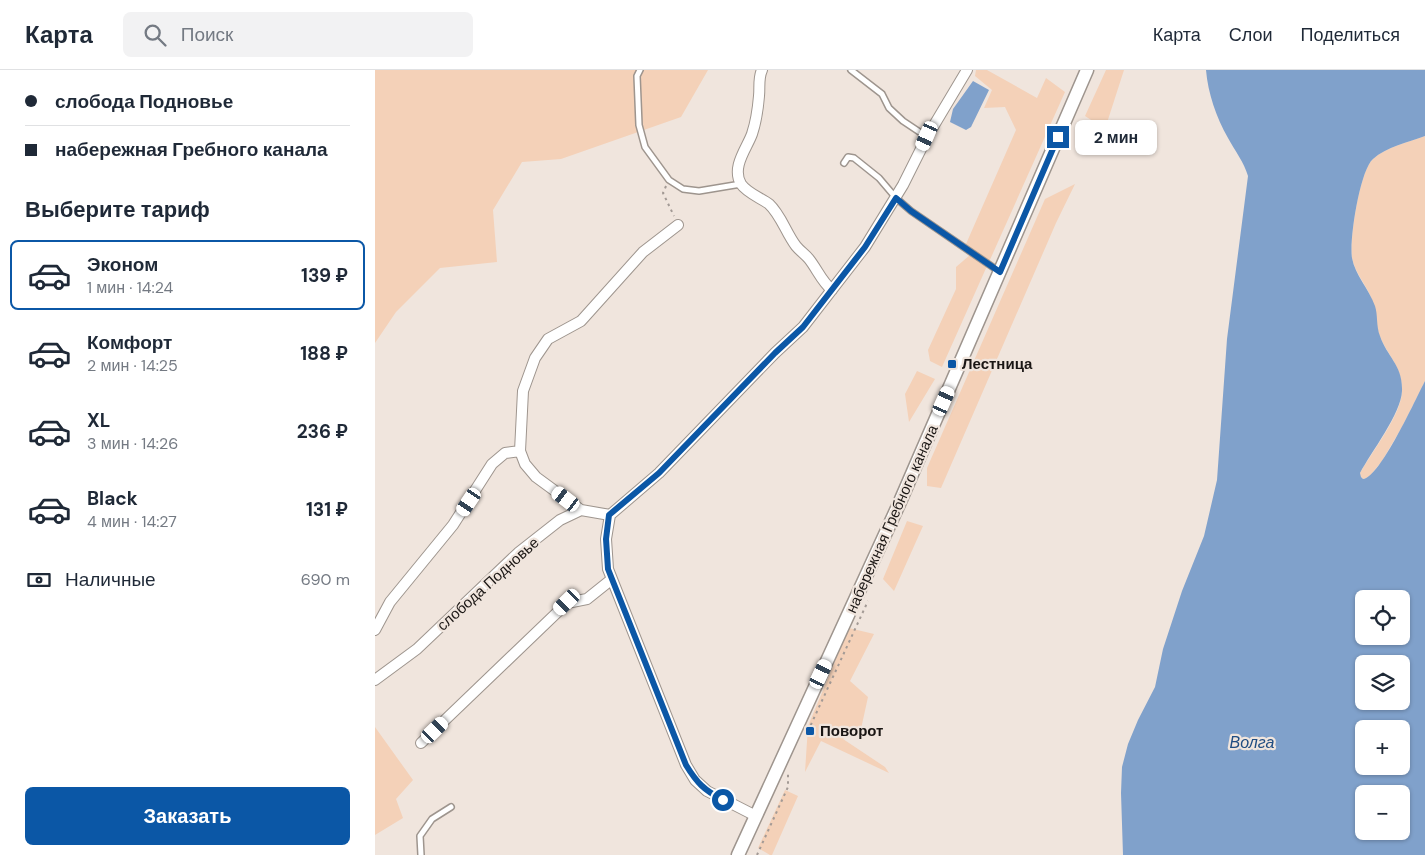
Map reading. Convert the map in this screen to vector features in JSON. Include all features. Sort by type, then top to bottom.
[{"type":"street","points":[[762,70],[752,134],[742,152],[739,166],[741,184],[769,205],[776,213],[796,246],[808,258],[827,286],[832,290]]},
{"type":"street","points":[[756,816],[707,791],[695,780],[686,765],[608,569],[606,539],[609,515],[659,473],[775,353],[803,327],[865,247],[896,198],[927,136],[967,70]]},
{"type":"street","name":"набережная Гребного канала","points":[[741,853],[756,816],[899,504],[1087,70]]},
{"type":"street","points":[[609,515],[581,510],[536,477],[525,464],[520,451],[523,391],[535,358],[548,340],[581,321],[643,252],[678,225]]},
{"type":"street","points":[[375,630],[390,602],[453,525],[492,464],[505,452],[520,451]]},
{"type":"street","name":"слобода Подновье","points":[[375,680],[417,649],[518,553],[559,520],[581,510]]},
{"type":"street","points":[[421,743],[567,602],[587,599],[612,579]]},
{"type":"lane","points":[[640,70],[637,76],[639,125],[645,147],[669,180],[683,189],[699,191],[741,184]]},
{"type":"lane","points":[[851,70],[882,94],[889,108],[903,122],[927,136]]},
{"type":"lane","points":[[844,163],[848,157],[854,158],[879,178],[896,198],[911,211],[1000,272]]},
{"type":"lane","points":[[421,855],[420,836],[431,819],[451,807]]},
{"type":"path","points":[[669,180],[663,193],[678,225]]},
{"type":"shaded area","points":[[375,70],[708,70],[681,117],[561,159],[522,162],[493,210],[497,262],[440,268],[396,312],[375,343]]},
{"type":"shaded area","points":[[976,70],[987,70],[1037,98],[1046,78],[1065,92],[989,262],[966,244],[1016,130],[1005,107],[984,108],[992,90],[975,76]]},
{"type":"shaded area","points":[[1106,70],[1124,70],[1105,129],[1085,116]]},
{"type":"shaded area","points":[[1425,136],[1425,381],[1402,427],[1382,461],[1369,477],[1363,479],[1360,473],[1397,411],[1402,384],[1398,370],[1381,339],[1372,300],[1355,268],[1352,258],[1352,236],[1357,206],[1364,177],[1373,159],[1391,148]]},
{"type":"shaded area","points":[[1075,184],[1056,223],[941,488],[927,486],[927,468],[1045,199]]},
{"type":"shaded area","points":[[970,255],[987,266],[942,367],[930,361],[928,350],[956,289],[956,267]]},
{"type":"shaded area","points":[[917,371],[935,379],[909,422],[905,394]]},
{"type":"shaded area","points":[[907,521],[923,526],[894,591],[883,579]]},
{"type":"shaded area","points":[[849,628],[874,634],[850,681],[868,697],[861,729],[843,739],[885,767],[889,773],[821,741],[805,772],[808,726]]},
{"type":"shaded area","points":[[375,727],[413,780],[396,799],[403,818],[375,835]]},
{"type":"shaded area","points":[[785,790],[798,796],[772,855],[770,855],[758,848]]},
{"type":"water","name":"Волга","points":[[1206,70],[1425,70],[1425,136],[1384,151],[1373,159],[1368,166],[1360,190],[1354,222],[1352,258],[1356,270],[1375,306],[1380,336],[1400,374],[1402,382],[1402,391],[1397,411],[1360,473],[1363,479],[1379,466],[1388,452],[1425,381],[1425,855],[1123,855],[1122,767],[1128,744],[1155,687],[1163,649],[1182,591],[1204,536],[1217,480],[1227,339],[1248,176],[1242,161],[1220,122],[1211,96]]},
{"type":"water","points":[[973,81],[989,90],[971,127],[966,130],[950,122],[953,109]]},
{"type":"place","name":"Лестница","points":[[952,364]]},
{"type":"place","name":"Поворот","points":[[810,731]]},
{"type":"route","points":[[723,800],[707,791],[695,780],[686,765],[608,569],[606,539],[609,515],[659,473],[775,353],[803,327],[865,247],[896,198],[911,211],[1000,272],[1058,137]]}]
